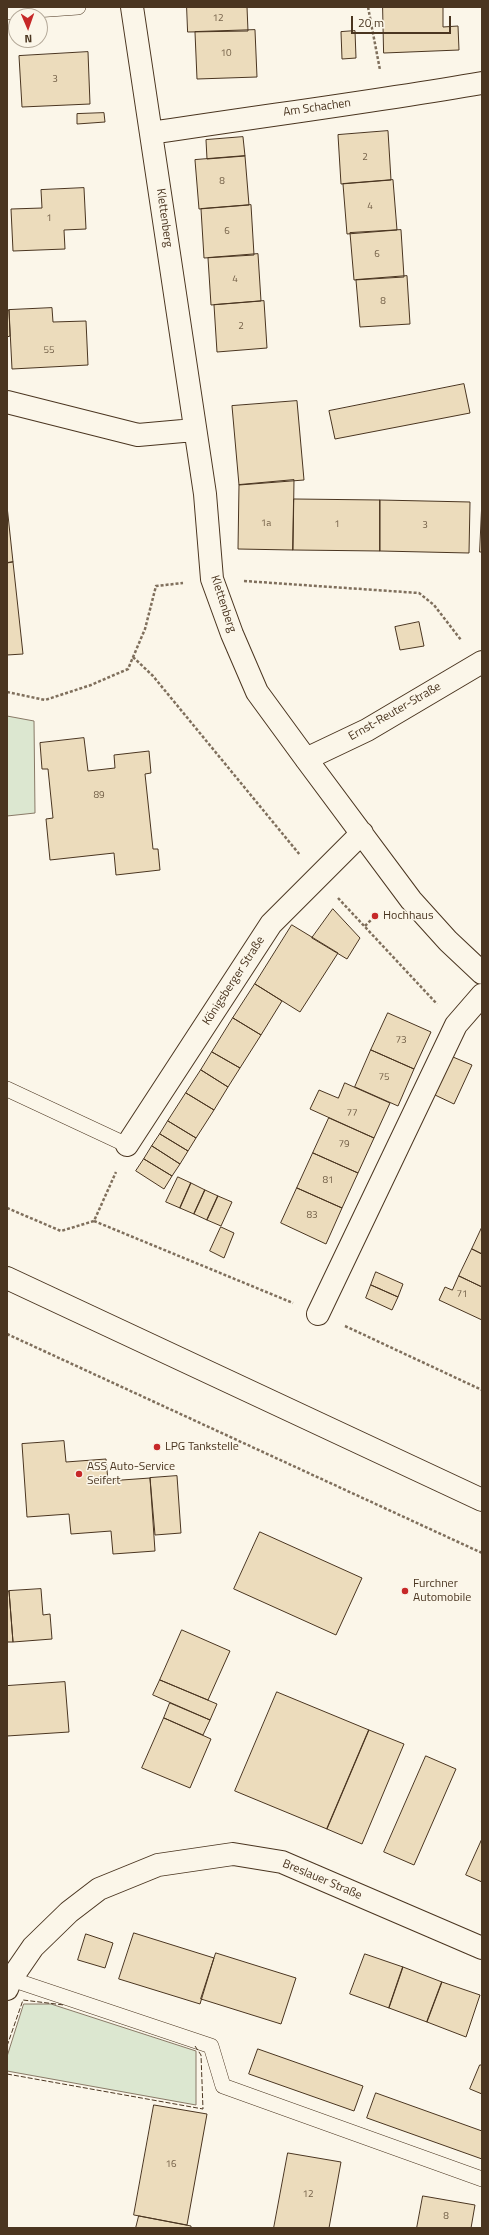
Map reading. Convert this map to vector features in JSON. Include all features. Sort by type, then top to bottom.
[{"type":"street","name":"Klettenberg","points":[[132,7],[152,133],[194,430],[205,494],[212,579],[232,634],[257,692],[306,759]]},
{"type":"street","name":"Am Schachen","points":[[152,133],[312,108],[386,99],[482,83]]},
{"type":"street","points":[[7,402],[138,435],[194,430]]},
{"type":"street","name":"Ernst-Reuter-Straße","points":[[306,759],[367,730],[480,662]]},
{"type":"street","points":[[306,759],[411,900],[448,941],[482,973]]},
{"type":"street","name":"Königsberger Straße","points":[[126,1146],[271,924],[362,833]]},
{"type":"street","points":[[318,1314],[456,1025],[482,995]]},
{"type":"street","points":[[7,1278],[482,1500]]},
{"type":"street","name":"Breslauer Straße","points":[[9,1984],[33,1947],[69,1912],[99,1889],[158,1866],[233,1854],[282,1862],[482,1948]]},
{"type":"lane","points":[[7,12],[78,7]]},
{"type":"lane","points":[[7,1089],[126,1146]]},
{"type":"lane","points":[[9,1984],[211,2046],[223,2086],[482,2179]]},
{"type":"path","points":[[368,7],[386,99]]},
{"type":"path","points":[[7,692],[45,700],[91,685],[128,669],[145,629],[156,586],[212,579],[419,593],[434,605],[480,662]]},
{"type":"path","points":[[133,658],[153,676],[318,876],[456,1025]]},
{"type":"path","points":[[365,926],[375,916]]},
{"type":"path","points":[[94,1221],[109,1190],[126,1146]]},
{"type":"path","points":[[7,1208],[61,1231],[94,1221],[318,1314],[482,1390]]},
{"type":"path","points":[[7,1334],[482,1553]]},
{"type":"green space","points":[[7,716],[34,721],[35,813],[7,816]]},
{"type":"green space","points":[[24,2004],[51,2004],[196,2051],[196,2105],[7,2071],[7,2057]]},
{"type":"building","points":[[187,7],[247,7],[248,31],[188,32]]},
{"type":"building","points":[[383,7],[443,7],[443,27],[458,26],[459,50],[384,53]]},
{"type":"building","points":[[255,30],[257,77],[197,79],[195,32]]},
{"type":"building","points":[[355,31],[356,58],[342,59],[341,32]]},
{"type":"building","points":[[88,52],[90,104],[22,107],[19,56]]},
{"type":"building","points":[[104,113],[105,122],[77,124],[77,114]]},
{"type":"building","points":[[388,131],[391,180],[341,184],[338,135]]},
{"type":"building","points":[[243,137],[245,156],[207,159],[206,140]]},
{"type":"building","points":[[245,156],[249,205],[199,209],[195,160]]},
{"type":"building","points":[[393,180],[397,230],[347,234],[343,184]]},
{"type":"building","points":[[84,188],[86,229],[64,230],[65,249],[13,251],[11,209],[42,208],[41,190]]},
{"type":"building","points":[[251,205],[254,255],[204,258],[201,209]]},
{"type":"building","points":[[401,230],[404,277],[354,280],[350,233]]},
{"type":"building","points":[[258,254],[261,301],[211,305],[208,258]]},
{"type":"building","points":[[407,276],[410,324],[360,327],[356,280]]},
{"type":"building","points":[[264,301],[267,348],[217,352],[214,305]]},
{"type":"building","points":[[52,308],[53,322],[86,321],[88,365],[12,369],[9,310]]},
{"type":"building","points":[[7,310],[9,310],[10,336],[7,337]]},
{"type":"building","points":[[464,384],[470,413],[335,439],[329,411]]},
{"type":"building","points":[[297,401],[304,480],[239,485],[232,406]]},
{"type":"building","points":[[294,480],[293,550],[238,549],[239,485]]},
{"type":"building","points":[[294,499],[380,500],[380,551],[293,550]]},
{"type":"building","points":[[380,500],[470,502],[469,553],[380,551]]},
{"type":"building","points":[[482,500],[482,552],[480,552]]},
{"type":"building","points":[[7,506],[13,562],[7,563]]},
{"type":"building","points":[[13,562],[23,654],[7,655],[7,563]]},
{"type":"building","points":[[419,622],[424,646],[400,650],[395,627]]},
{"type":"building","points":[[84,738],[88,771],[115,768],[114,755],[149,751],[151,773],[145,774],[153,849],[158,849],[160,870],[116,875],[114,853],[50,860],[46,819],[53,818],[48,769],[42,769],[40,743]]},
{"type":"building","points":[[333,909],[360,938],[347,959],[312,938]]},
{"type":"building","points":[[292,925],[338,953],[300,1012],[255,984]]},
{"type":"building","points":[[255,984],[282,1001],[261,1035],[233,1018]]},
{"type":"building","points":[[388,1013],[431,1032],[414,1069],[371,1050]]},
{"type":"building","points":[[233,1018],[261,1035],[240,1068],[212,1052]]},
{"type":"building","points":[[371,1050],[414,1069],[398,1106],[355,1087]]},
{"type":"building","points":[[212,1052],[240,1068],[228,1087],[201,1070]]},
{"type":"building","points":[[453,1057],[472,1065],[454,1104],[435,1095]]},
{"type":"building","points":[[201,1070],[228,1087],[214,1110],[186,1093]]},
{"type":"building","points":[[345,1083],[390,1103],[374,1138],[310,1109],[319,1090],[338,1098]]},
{"type":"building","points":[[186,1093],[214,1110],[196,1138],[168,1121]]},
{"type":"building","points":[[329,1118],[374,1138],[358,1173],[313,1153]]},
{"type":"building","points":[[168,1121],[196,1138],[188,1151],[160,1134]]},
{"type":"building","points":[[160,1134],[188,1151],[180,1164],[152,1146]]},
{"type":"building","points":[[152,1146],[180,1164],[172,1176],[144,1159]]},
{"type":"building","points":[[313,1153],[358,1173],[342,1208],[297,1188]]},
{"type":"building","points":[[144,1159],[172,1176],[164,1189],[136,1171]]},
{"type":"building","points":[[178,1177],[191,1183],[180,1208],[166,1202]]},
{"type":"building","points":[[191,1183],[205,1190],[194,1214],[180,1208]]},
{"type":"building","points":[[297,1188],[342,1208],[326,1244],[281,1223]]},
{"type":"building","points":[[205,1190],[218,1196],[207,1220],[194,1214]]},
{"type":"building","points":[[218,1196],[232,1202],[221,1226],[207,1220]]},
{"type":"building","points":[[221,1227],[234,1233],[224,1258],[210,1251]]},
{"type":"building","points":[[482,1227],[482,1254],[472,1249]]},
{"type":"building","points":[[472,1249],[482,1254],[482,1287],[459,1276]]},
{"type":"building","points":[[376,1272],[403,1284],[398,1297],[371,1285]]},
{"type":"building","points":[[459,1276],[482,1287],[482,1320],[439,1300],[445,1287],[452,1290]]},
{"type":"building","points":[[371,1285],[398,1297],[392,1310],[366,1298]]},
{"type":"building","points":[[64,1441],[66,1462],[106,1459],[108,1481],[150,1478],[155,1551],[113,1554],[111,1531],[71,1534],[69,1514],[27,1517],[22,1444]]},
{"type":"building","points":[[177,1476],[181,1533],[155,1535],[150,1478]]},
{"type":"building","points":[[260,1532],[362,1578],[336,1635],[234,1589]]},
{"type":"building","points":[[41,1589],[43,1615],[50,1614],[52,1639],[13,1642],[9,1591]]},
{"type":"building","points":[[7,1591],[9,1591],[13,1642],[7,1642]]},
{"type":"building","points":[[182,1630],[230,1651],[208,1700],[160,1680]]},
{"type":"building","points":[[160,1680],[217,1704],[210,1720],[153,1695]]},
{"type":"building","points":[[65,1682],[69,1732],[7,1736],[7,1686]]},
{"type":"building","points":[[277,1692],[369,1730],[327,1829],[235,1791]]},
{"type":"building","points":[[170,1703],[210,1720],[203,1735],[164,1718]]},
{"type":"building","points":[[164,1718],[211,1739],[190,1788],[142,1768]]},
{"type":"building","points":[[369,1730],[404,1744],[362,1844],[327,1829]]},
{"type":"building","points":[[426,1756],[456,1769],[414,1865],[384,1852]]},
{"type":"building","points":[[482,1839],[482,1882],[466,1875]]},
{"type":"building","points":[[134,1933],[214,1958],[200,2004],[119,1979]]},
{"type":"building","points":[[86,1934],[113,1943],[105,1968],[78,1960]]},
{"type":"building","points":[[216,1953],[296,1978],[281,2024],[201,1999]]},
{"type":"building","points":[[365,1954],[403,1967],[389,2008],[350,1994]]},
{"type":"building","points":[[403,1967],[442,1982],[427,2022],[389,2008]]},
{"type":"building","points":[[442,1982],[480,1995],[466,2037],[427,2022]]},
{"type":"building","points":[[258,2049],[363,2086],[354,2111],[249,2074]]},
{"type":"building","points":[[480,2065],[482,2065],[482,2094],[470,2089]]},
{"type":"building","points":[[376,2093],[482,2131],[482,2159],[367,2118]]},
{"type":"building","points":[[154,2105],[207,2114],[187,2225],[134,2215]]},
{"type":"building","points":[[288,2153],[341,2162],[329,2228],[274,2228]]},
{"type":"building","points":[[423,2196],[475,2205],[471,2228],[417,2228]]},
{"type":"building","points":[[139,2216],[191,2226],[191,2228],[136,2228]]},
{"type":"fence","points":[[7,2046],[23,2000],[64,2005]]},
{"type":"fence","points":[[7,2074],[203,2109],[201,2055],[195,2046]]},
{"type":"place","name":"Hochhaus","points":[[375,916]]},
{"type":"place","name":"LPG Tankstelle","points":[[157,1447]]},
{"type":"place","name":"ASS Auto-Service Seifert","points":[[79,1474]]},
{"type":"place","name":"Furchner Automobile","points":[[405,1591]]}]
